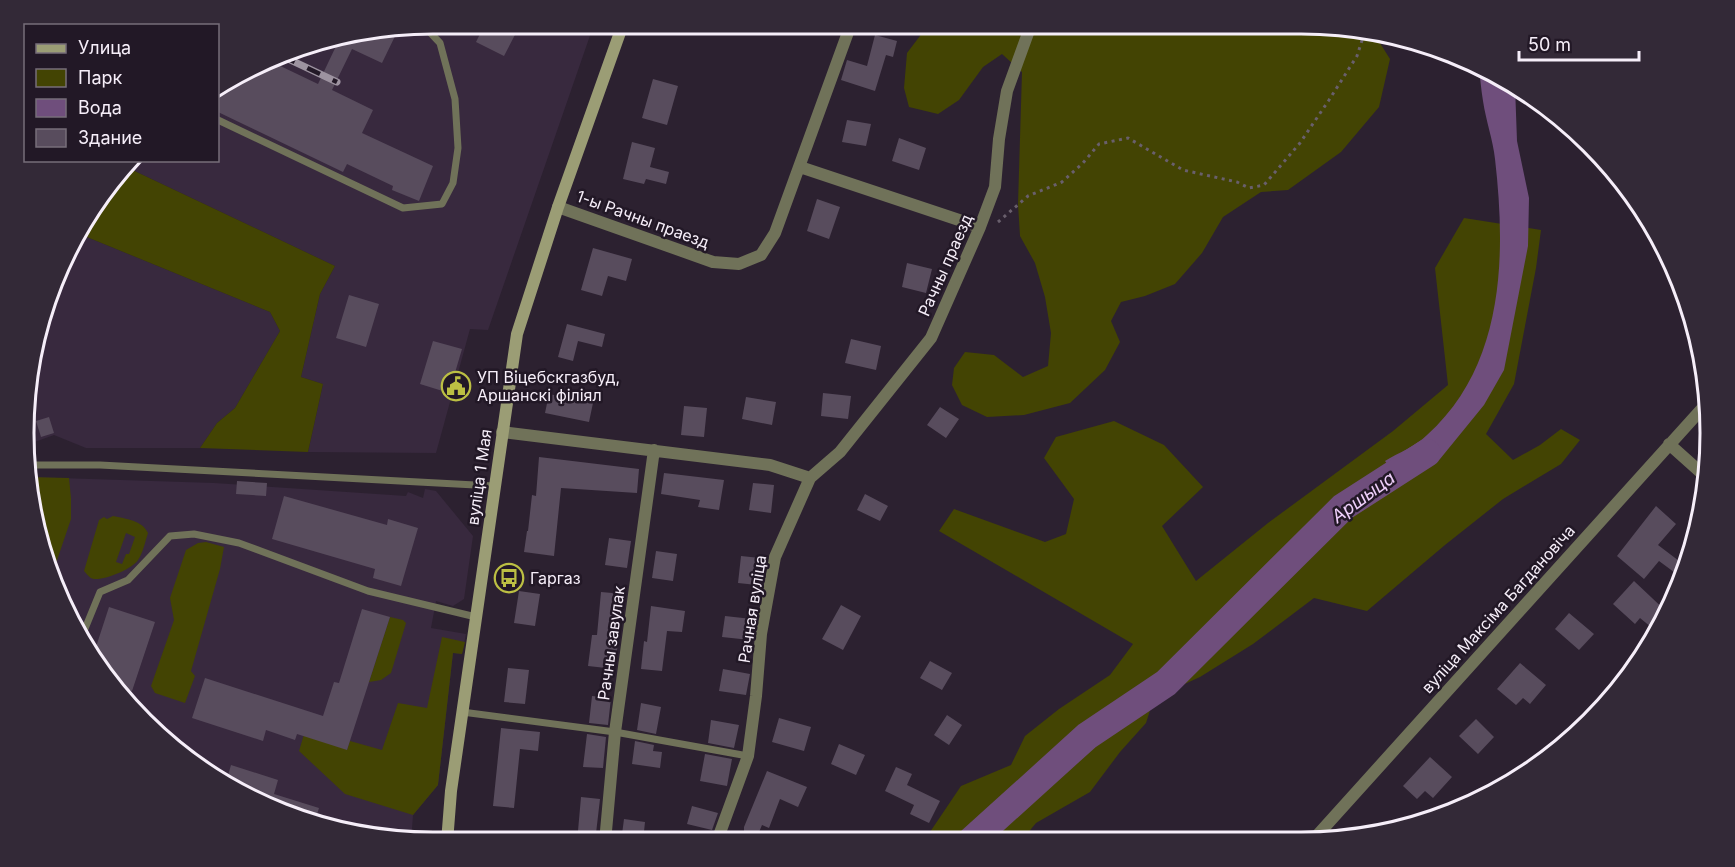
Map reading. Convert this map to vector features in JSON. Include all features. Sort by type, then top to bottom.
[{"type":"street","name":"вуліца 1 Мая","points":[[448,832],[451,791],[517,334],[558,207],[619,34]]},
{"type":"street","name":"1-ы Рачны праезд","points":[[558,207],[713,262],[739,264],[761,255],[775,233],[846,34]]},
{"type":"street","name":"Рачны праезд","points":[[810,478],[840,452],[931,338],[986,227],[995,187],[999,139],[1007,91],[1028,34]]},
{"type":"street","points":[[800,166],[986,227]]},
{"type":"street","name":"вуліца Максіма Багдановіча","points":[[1320,832],[1700,411]]},
{"type":"street","points":[[502,432],[770,465],[810,478]]},
{"type":"street","points":[[1669,444],[1699,471]]},
{"type":"street","name":"Рачны завулак","points":[[606,832],[615,732],[654,450]]},
{"type":"street","name":"Рачная вуліца","points":[[720,832],[748,756],[761,634],[775,557],[810,478]]},
{"type":"lane","points":[[219,120],[403,208],[442,204],[453,183],[458,148],[454,99],[440,43],[432,34]]},
{"type":"lane","points":[[36,465],[100,465],[494,486]]},
{"type":"lane","points":[[85,628],[100,592],[128,580],[170,536],[194,534],[239,543],[368,591],[476,617]]},
{"type":"lane","points":[[462,712],[615,732],[748,756]]},
{"type":"path","points":[[986,227],[1028,196],[1062,182],[1099,144],[1128,138],[1183,170],[1237,182],[1249,188],[1264,185],[1300,143],[1357,56],[1362,39]]},
{"type":"shaded area","points":[[591,34],[488,330],[470,329],[436,453],[308,452],[323,384],[301,377],[320,294],[335,266],[134,171],[141,162],[219,162],[219,98],[281,65],[330,48],[407,35]]},
{"type":"shaded area","points":[[86,237],[270,312],[280,331],[235,408],[217,423],[200,448],[86,448],[54,435],[34,442],[35,407],[42,356],[56,305]]},
{"type":"shaded area","points":[[37,477],[214,483],[406,496],[408,492],[423,498],[425,489],[436,491],[473,536],[464,599],[453,606],[436,601],[431,628],[466,634],[462,654],[453,653],[438,785],[413,815],[412,832],[407,832],[330,819],[281,802],[234,779],[212,765],[151,716],[102,655],[76,610],[48,537]]},
{"type":"green space","points":[[921,34],[1302,34],[1379,42],[1390,59],[1379,107],[1341,152],[1288,190],[1261,192],[1223,217],[1202,253],[1175,284],[1145,296],[1121,302],[1111,321],[1120,342],[1105,370],[1070,403],[1024,415],[987,417],[962,405],[952,385],[954,368],[965,352],[994,355],[1023,377],[1048,366],[1051,333],[1045,297],[1035,263],[1020,236],[1018,204],[1022,72],[1002,54],[983,67],[959,100],[938,114],[909,107],[904,88],[907,53]]},
{"type":"green space","points":[[134,171],[335,266],[320,294],[301,377],[323,384],[308,452],[200,448],[217,423],[235,408],[280,331],[270,312],[86,237]]},
{"type":"green space","points":[[1464,218],[1541,230],[1514,384],[1486,434],[1513,460],[1540,445],[1561,429],[1580,440],[1561,464],[1503,499],[1367,611],[1314,598],[1253,644],[1200,677],[1154,698],[1146,723],[1120,752],[1090,792],[1036,823],[1029,832],[930,832],[961,786],[1011,765],[1025,736],[1059,709],[1110,675],[1133,644],[939,531],[954,509],[1045,542],[1066,534],[1074,499],[1044,458],[1056,437],[1114,421],[1164,445],[1203,487],[1162,526],[1196,581],[1268,523],[1393,431],[1448,385],[1435,268]]},
{"type":"green space","points":[[37,477],[69,478],[71,519],[56,563],[42,511]]},
{"type":"green space","points":[[113,516],[133,521],[142,525],[148,533],[135,564],[101,579],[90,578],[84,571],[99,520],[104,517],[107,519]],"holes":[[[126,533],[135,537],[129,554],[126,554],[122,564],[116,562]]]},
{"type":"green space","points":[[206,542],[224,547],[191,671],[195,676],[185,703],[155,693],[151,686],[174,620],[170,598],[186,550],[198,543]]},
{"type":"green space","points":[[390,617],[406,623],[391,673],[381,680],[369,682]]},
{"type":"green space","points":[[442,637],[465,642],[462,654],[453,653],[438,785],[413,815],[345,794],[299,751],[308,721],[347,750],[350,741],[382,750],[398,703],[427,708]]},
{"type":"water","points":[[1480,77],[1515,97],[1517,141],[1529,198],[1528,246],[1504,370],[1484,405],[1440,459],[1402,484],[1385,461],[1423,439],[1453,407],[1472,376],[1486,342],[1494,307],[1499,270],[1500,233],[1494,152]]},
{"type":"building","points":[[480,34],[515,34],[504,56],[476,42]]},
{"type":"building","points":[[875,35],[897,41],[893,57],[886,55],[875,91],[841,80],[847,60],[867,66]]},
{"type":"building","points":[[395,36],[382,63],[352,49],[332,90],[373,110],[362,133],[433,166],[419,201],[392,190],[393,186],[347,164],[343,172],[219,112],[219,98],[280,66],[318,84],[336,47]]},
{"type":"building","points":[[653,79],[678,86],[667,125],[642,118]]},
{"type":"building","points":[[847,120],[871,124],[866,146],[842,142]]},
{"type":"building","points":[[899,138],[926,148],[919,170],[892,161]]},
{"type":"building","points":[[632,142],[655,148],[650,167],[669,172],[666,184],[646,179],[644,184],[623,179]]},
{"type":"building","points":[[817,199],[840,207],[829,239],[807,231]]},
{"type":"building","points":[[593,248],[632,259],[626,281],[608,276],[602,296],[581,290]]},
{"type":"building","points":[[907,263],[932,269],[926,293],[902,287]]},
{"type":"building","points":[[349,295],[379,304],[366,347],[336,338]]},
{"type":"building","points":[[567,324],[605,334],[602,347],[578,341],[573,361],[558,357]]},
{"type":"building","points":[[851,339],[881,346],[876,370],[845,363]]},
{"type":"building","points":[[433,341],[462,349],[449,393],[420,384]]},
{"type":"building","points":[[823,393],[851,396],[848,419],[821,416]]},
{"type":"building","points":[[549,394],[593,403],[589,422],[545,413]]},
{"type":"building","points":[[746,397],[776,402],[772,425],[742,419]]},
{"type":"building","points":[[684,406],[707,408],[704,437],[681,435]]},
{"type":"building","points":[[940,407],[959,419],[946,438],[927,425]]},
{"type":"building","points":[[49,417],[54,433],[41,437],[36,421]]},
{"type":"building","points":[[539,457],[639,469],[637,493],[561,488],[554,556],[524,552],[532,495],[536,496]]},
{"type":"building","points":[[664,473],[724,480],[719,510],[698,507],[700,500],[661,494]]},
{"type":"building","points":[[237,481],[267,483],[266,496],[236,494]]},
{"type":"building","points":[[753,483],[774,485],[771,513],[749,510]]},
{"type":"building","points":[[865,494],[888,506],[880,521],[857,510]]},
{"type":"building","points":[[284,496],[387,525],[388,519],[418,528],[401,586],[373,578],[375,569],[272,539]]},
{"type":"building","points":[[1656,506],[1676,524],[1658,545],[1679,561],[1675,573],[1659,561],[1644,579],[1617,556]]},
{"type":"building","points":[[609,538],[631,541],[627,568],[605,565]]},
{"type":"building","points":[[656,551],[677,554],[673,581],[652,578]]},
{"type":"building","points":[[741,556],[760,558],[757,585],[738,583]]},
{"type":"building","points":[[1634,581],[1661,606],[1650,627],[1640,618],[1635,624],[1613,604]]},
{"type":"building","points":[[519,591],[540,594],[535,626],[514,623]]},
{"type":"building","points":[[601,592],[623,594],[615,669],[588,666],[592,635],[597,635]]},
{"type":"building","points":[[841,605],[861,616],[843,650],[822,639]]},
{"type":"building","points":[[651,606],[685,611],[682,632],[667,631],[662,671],[641,669]]},
{"type":"building","points":[[109,607],[155,622],[132,691],[128,690],[117,676],[96,646]]},
{"type":"building","points":[[362,609],[390,617],[347,750],[297,734],[295,740],[266,730],[263,741],[192,718],[205,678],[323,716],[334,682],[339,683]]},
{"type":"building","points":[[1569,613],[1594,634],[1579,650],[1555,629]]},
{"type":"building","points":[[725,616],[752,619],[750,640],[722,637]]},
{"type":"building","points":[[930,661],[952,673],[942,690],[920,678]]},
{"type":"building","points":[[1520,663],[1546,685],[1530,704],[1523,698],[1516,705],[1497,689]]},
{"type":"building","points":[[508,668],[529,670],[525,704],[504,702]]},
{"type":"building","points":[[723,669],[750,674],[746,695],[719,691]]},
{"type":"building","points":[[592,696],[611,698],[608,725],[589,723]]},
{"type":"building","points":[[641,703],[661,707],[656,734],[637,730]]},
{"type":"building","points":[[947,715],[962,725],[949,745],[934,735]]},
{"type":"building","points":[[779,718],[811,727],[804,751],[772,742]]},
{"type":"building","points":[[1476,719],[1494,737],[1478,754],[1459,736]]},
{"type":"building","points":[[711,720],[739,725],[734,748],[708,743]]},
{"type":"building","points":[[501,728],[540,732],[538,751],[520,749],[514,808],[493,806]]},
{"type":"building","points":[[587,734],[606,737],[603,768],[583,767]]},
{"type":"building","points":[[635,741],[654,745],[653,751],[662,752],[660,768],[632,764]]},
{"type":"building","points":[[839,744],[865,755],[856,775],[831,764]]},
{"type":"building","points":[[705,754],[732,759],[727,786],[700,781]]},
{"type":"building","points":[[1430,757],[1452,777],[1433,798],[1425,791],[1417,799],[1403,786]]},
{"type":"building","points":[[231,765],[278,780],[274,794],[319,808],[317,815],[281,802],[228,775]]},
{"type":"building","points":[[896,767],[912,774],[907,785],[940,801],[929,823],[910,814],[914,805],[885,791]]},
{"type":"building","points":[[767,771],[807,787],[798,807],[780,799],[769,828],[762,825],[759,832],[744,832]]},
{"type":"building","points":[[581,797],[600,799],[596,832],[578,832]]},
{"type":"building","points":[[692,806],[718,813],[712,830],[687,824]]},
{"type":"building","points":[[624,819],[645,822],[644,832],[622,832]]},
{"type":"waterway","name":"Аршыца","points":[[981,832],[1087,736],[1166,683],[1343,507],[1427,453]]},
{"type":"railway","points":[[292,61],[337,82]]},
{"type":"place","name":"УП Віцебскгазбуд, Аршанскі філіял","points":[[456,386]]},
{"type":"place","name":"Гаргаз","points":[[509,578]]}]
